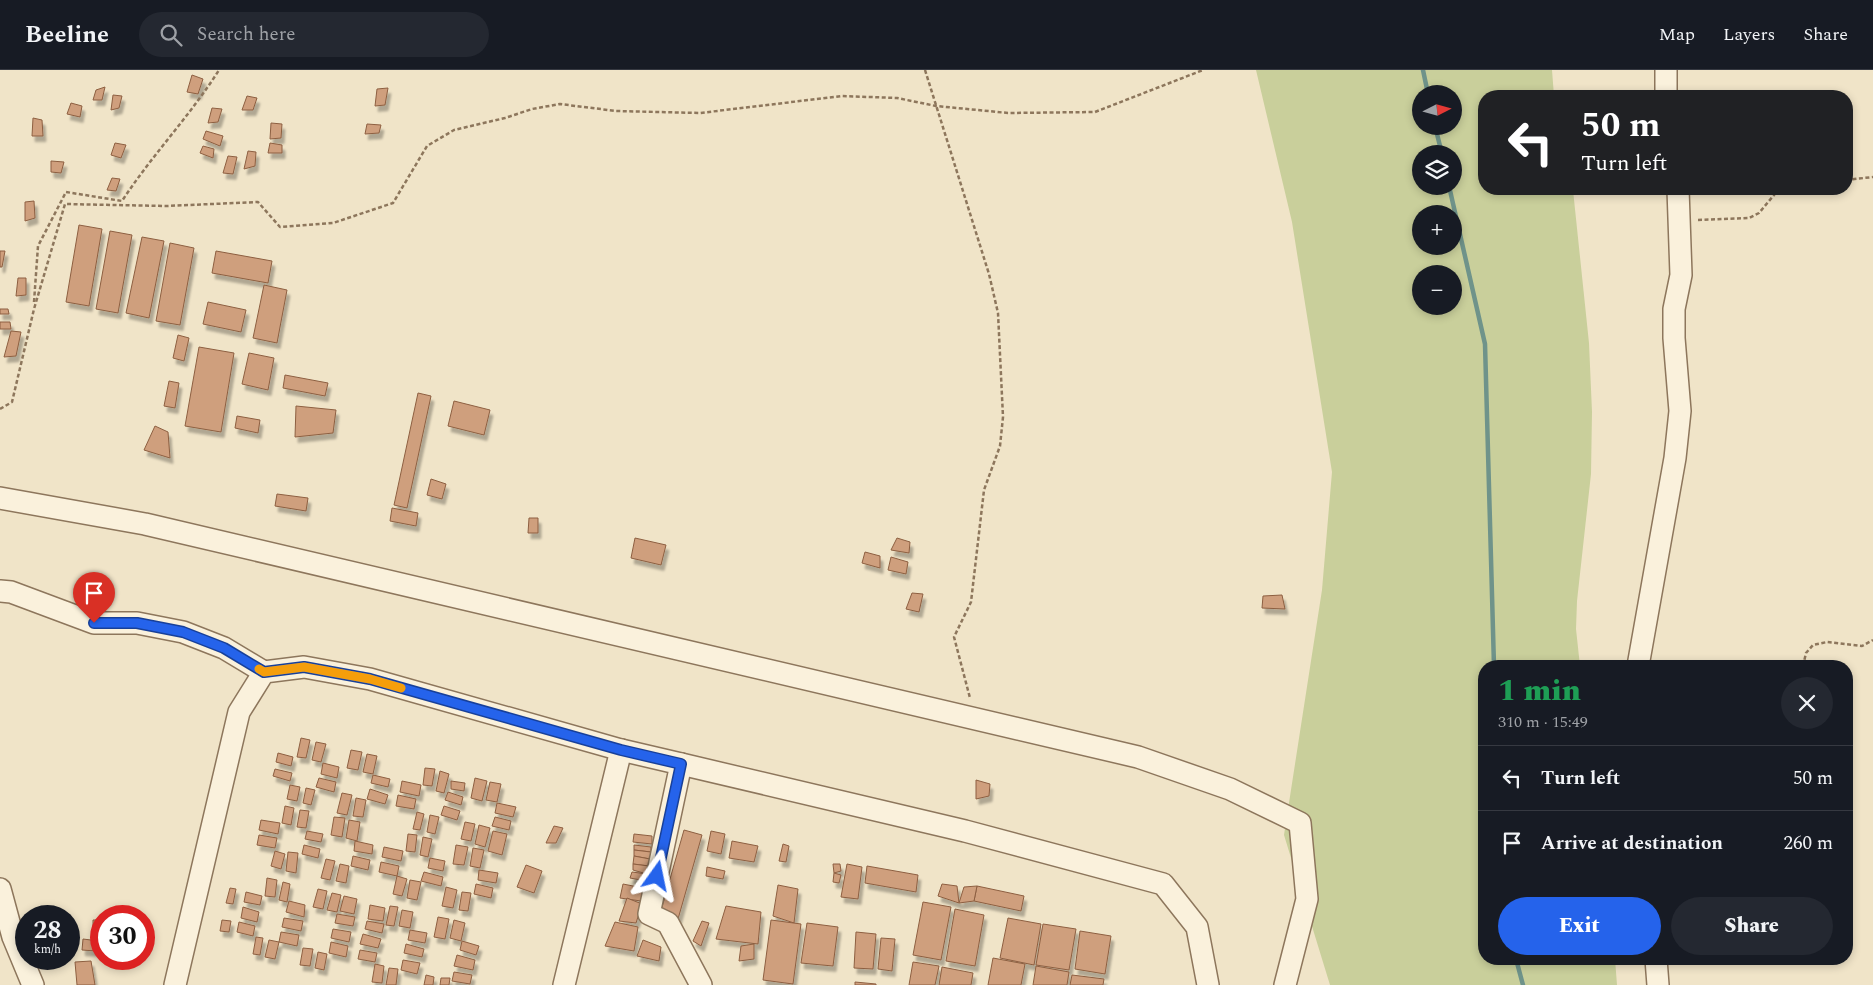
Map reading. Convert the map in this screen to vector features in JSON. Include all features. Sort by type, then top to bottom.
[{"type":"street","points":[[1666,70],[1666,90]]},
{"type":"street","points":[[1639,660],[1676,458],[1680,410],[1675,361],[1674,309],[1681,275],[1678,195]]},
{"type":"street","points":[[0,498],[145,524],[1138,757],[1230,789],[1300,823],[1307,899],[1285,985]]},
{"type":"street","points":[[0,591],[11,592],[94,623],[137,623],[183,632],[224,648],[264,672],[304,667],[370,679],[621,750],[965,832],[1163,884],[1197,927],[1208,985]]},
{"type":"street","points":[[175,985],[240,712],[264,672]]},
{"type":"street","points":[[564,985],[621,750]]},
{"type":"street","points":[[681,764],[649,914],[668,923],[701,985]]},
{"type":"street","points":[[0,889],[13,937],[33,985]]},
{"type":"street","points":[[1656,965],[1658,985]]},
{"type":"path","points":[[34,309],[38,246],[66,192],[122,200],[138,177],[199,102],[219,70]]},
{"type":"path","points":[[925,70],[977,232],[998,313],[1003,417],[1000,446],[984,490],[971,602],[954,637],[976,719]]},
{"type":"path","points":[[0,409],[12,402],[34,309],[65,204],[166,206],[258,202],[280,227],[333,223],[393,203],[428,146],[454,130],[505,118],[532,109],[560,104],[616,111],[700,113],[842,96],[897,98],[936,106],[1008,113],[1095,112],[1203,70]]},
{"type":"path","points":[[1853,179],[1873,177]]},
{"type":"path","points":[[1679,220],[1749,218],[1759,213],[1774,195]]},
{"type":"path","points":[[1804,660],[1806,653],[1813,645],[1827,642],[1862,646],[1873,640]]},
{"type":"green space","points":[[1256,70],[1552,70],[1554,90],[1478,90],[1478,195],[1574,195],[1589,343],[1592,412],[1591,474],[1577,601],[1576,629],[1579,660],[1478,660],[1478,965],[1615,965],[1617,985],[1330,985],[1284,835],[1322,590],[1332,472],[1292,222]]},
{"type":"building","points":[[192,75],[203,79],[198,94],[187,92]]},
{"type":"building","points":[[105,87],[102,100],[93,100],[96,90]]},
{"type":"building","points":[[388,88],[385,105],[375,106],[377,89]]},
{"type":"building","points":[[113,95],[122,96],[119,108],[111,110]]},
{"type":"building","points":[[247,96],[257,98],[253,110],[242,110]]},
{"type":"building","points":[[71,103],[82,106],[80,117],[67,114]]},
{"type":"building","points":[[212,108],[222,109],[218,122],[208,123]]},
{"type":"building","points":[[33,118],[42,120],[43,136],[32,136]]},
{"type":"building","points":[[271,123],[282,124],[281,138],[270,139]]},
{"type":"building","points":[[367,124],[381,125],[379,133],[365,134]]},
{"type":"building","points":[[206,131],[223,136],[220,146],[203,139]]},
{"type":"building","points":[[115,143],[126,145],[121,158],[111,155]]},
{"type":"building","points":[[270,143],[282,145],[282,153],[268,153]]},
{"type":"building","points":[[203,146],[214,149],[213,158],[200,153]]},
{"type":"building","points":[[248,151],[256,152],[255,166],[244,169]]},
{"type":"building","points":[[228,156],[237,157],[233,174],[223,173]]},
{"type":"building","points":[[51,161],[64,162],[61,173],[51,172]]},
{"type":"building","points":[[112,178],[120,179],[116,191],[107,190]]},
{"type":"building","points":[[34,201],[35,218],[25,221],[25,202]]},
{"type":"building","points":[[79,225],[102,229],[89,306],[66,302]]},
{"type":"building","points":[[110,231],[132,235],[118,313],[96,309]]},
{"type":"building","points":[[142,237],[164,241],[149,318],[126,313]]},
{"type":"building","points":[[170,243],[194,248],[180,325],[156,321]]},
{"type":"building","points":[[0,251],[5,251],[2,267],[0,267]]},
{"type":"building","points":[[216,251],[272,261],[268,283],[212,273]]},
{"type":"building","points":[[18,278],[26,278],[26,295],[16,296]]},
{"type":"building","points":[[264,285],[287,290],[277,343],[253,338]]},
{"type":"building","points":[[208,302],[246,310],[241,332],[203,324]]},
{"type":"building","points":[[0,309],[8,309],[9,314],[0,314]]},
{"type":"building","points":[[0,322],[10,322],[11,329],[0,329]]},
{"type":"building","points":[[11,331],[21,332],[16,356],[4,357]]},
{"type":"building","points":[[178,335],[189,338],[184,361],[173,358]]},
{"type":"building","points":[[199,347],[234,353],[221,432],[185,426]]},
{"type":"building","points":[[249,353],[274,358],[268,390],[242,384]]},
{"type":"building","points":[[285,375],[328,383],[325,396],[283,388]]},
{"type":"building","points":[[169,381],[179,383],[175,408],[164,406]]},
{"type":"building","points":[[418,393],[431,396],[407,508],[394,505]]},
{"type":"building","points":[[454,401],[490,410],[484,435],[448,426]]},
{"type":"building","points":[[296,406],[336,410],[333,433],[295,437]]},
{"type":"building","points":[[237,416],[260,420],[258,433],[235,428]]},
{"type":"building","points":[[155,426],[168,432],[170,458],[144,450]]},
{"type":"building","points":[[431,479],[446,484],[442,499],[427,495]]},
{"type":"building","points":[[277,494],[308,498],[306,511],[275,506]]},
{"type":"building","points":[[392,508],[418,513],[416,526],[390,521]]},
{"type":"building","points":[[529,518],[538,518],[538,533],[528,533]]},
{"type":"building","points":[[635,538],[666,545],[661,565],[631,558]]},
{"type":"building","points":[[897,538],[910,542],[909,553],[891,550]]},
{"type":"building","points":[[865,552],[880,556],[880,568],[862,563]]},
{"type":"building","points":[[891,557],[908,562],[906,574],[888,570]]},
{"type":"building","points":[[912,593],[923,594],[919,612],[906,609]]},
{"type":"building","points":[[1282,595],[1285,609],[1262,608],[1263,596]]},
{"type":"building","points":[[301,738],[310,740],[306,758],[297,757]]},
{"type":"building","points":[[316,742],[326,744],[321,762],[312,760]]},
{"type":"building","points":[[351,750],[362,752],[358,770],[347,768]]},
{"type":"building","points":[[278,753],[293,757],[291,766],[276,762]]},
{"type":"building","points":[[367,754],[377,756],[373,774],[363,772]]},
{"type":"building","points":[[323,763],[339,767],[337,778],[321,774]]},
{"type":"building","points":[[425,768],[435,769],[432,786],[423,785]]},
{"type":"building","points":[[275,769],[292,773],[290,781],[273,776]]},
{"type":"building","points":[[440,771],[449,774],[444,793],[436,791]]},
{"type":"building","points":[[373,775],[390,779],[388,787],[371,783]]},
{"type":"building","points":[[319,778],[336,782],[334,792],[316,787]]},
{"type":"building","points":[[475,778],[487,781],[482,801],[471,798]]},
{"type":"building","points":[[976,780],[990,784],[989,796],[976,799]]},
{"type":"building","points":[[402,781],[421,785],[419,796],[400,792]]},
{"type":"building","points":[[451,781],[465,783],[464,791],[451,789]]},
{"type":"building","points":[[490,782],[501,784],[497,802],[486,800]]},
{"type":"building","points":[[290,785],[300,787],[297,801],[287,799]]},
{"type":"building","points":[[306,788],[315,790],[311,805],[303,803]]},
{"type":"building","points":[[370,789],[388,795],[385,804],[367,799]]},
{"type":"building","points":[[448,792],[463,797],[461,805],[445,800]]},
{"type":"building","points":[[342,793],[352,795],[347,815],[337,813]]},
{"type":"building","points":[[398,795],[416,799],[414,809],[396,806]]},
{"type":"building","points":[[356,798],[366,800],[363,817],[353,816]]},
{"type":"building","points":[[497,803],[516,807],[513,817],[495,813]]},
{"type":"building","points":[[285,806],[294,808],[291,825],[282,823]]},
{"type":"building","points":[[444,806],[460,811],[457,820],[441,815]]},
{"type":"building","points":[[300,810],[309,811],[306,828],[297,827]]},
{"type":"building","points":[[417,812],[424,814],[420,830],[413,829]]},
{"type":"building","points":[[430,815],[439,817],[435,834],[427,832]]},
{"type":"building","points":[[334,817],[345,818],[342,837],[331,835]]},
{"type":"building","points":[[495,817],[511,821],[509,830],[492,826]]},
{"type":"building","points":[[261,820],[280,823],[278,834],[259,830]]},
{"type":"building","points":[[349,820],[360,822],[357,841],[346,838]]},
{"type":"building","points":[[465,822],[475,824],[471,841],[461,839]]},
{"type":"building","points":[[479,825],[490,828],[485,847],[475,844]]},
{"type":"building","points":[[554,826],[563,828],[556,843],[546,843]]},
{"type":"building","points":[[684,830],[702,835],[678,919],[660,914]]},
{"type":"building","points":[[307,831],[323,834],[321,842],[305,839]]},
{"type":"building","points":[[493,831],[507,834],[502,855],[488,851]]},
{"type":"building","points":[[711,831],[725,834],[721,854],[707,851]]},
{"type":"building","points":[[408,834],[417,835],[415,852],[406,851]]},
{"type":"building","points":[[634,834],[652,836],[652,844],[633,842]]},
{"type":"building","points":[[259,835],[277,838],[275,848],[257,845]]},
{"type":"building","points":[[423,837],[432,839],[428,857],[420,855]]},
{"type":"building","points":[[355,841],[373,845],[372,854],[354,851]]},
{"type":"building","points":[[732,841],[758,846],[754,862],[729,858]]},
{"type":"building","points":[[783,844],[789,846],[786,862],[779,861]]},
{"type":"building","points":[[304,845],[320,849],[318,858],[302,854]]},
{"type":"building","points":[[456,845],[468,847],[464,865],[453,864]]},
{"type":"building","points":[[634,845],[651,847],[651,852],[634,850]]},
{"type":"building","points":[[384,847],[403,851],[401,861],[382,857]]},
{"type":"building","points":[[473,848],[484,850],[480,868],[470,866]]},
{"type":"building","points":[[634,850],[651,852],[650,859],[634,856]]},
{"type":"building","points":[[275,851],[285,854],[281,869],[271,866]]},
{"type":"building","points":[[288,852],[298,853],[296,873],[286,871]]},
{"type":"building","points":[[353,856],[370,860],[368,870],[351,866]]},
{"type":"building","points":[[634,856],[650,859],[649,866],[633,864]]},
{"type":"building","points":[[430,858],[445,861],[443,871],[428,868]]},
{"type":"building","points":[[326,859],[335,861],[330,880],[321,878]]},
{"type":"building","points":[[381,862],[399,866],[397,876],[379,872]]},
{"type":"building","points":[[340,864],[349,866],[346,883],[336,881]]},
{"type":"building","points":[[633,864],[649,866],[647,874],[633,870]]},
{"type":"building","points":[[833,864],[840,864],[841,871],[834,873]]},
{"type":"building","points":[[847,864],[862,867],[858,899],[841,897]]},
{"type":"building","points":[[526,865],[542,871],[534,893],[517,887]]},
{"type":"building","points":[[867,866],[918,875],[916,892],[865,883]]},
{"type":"building","points":[[707,867],[725,871],[723,879],[706,876]]},
{"type":"building","points":[[479,870],[498,873],[496,883],[478,880]]},
{"type":"building","points":[[424,872],[443,877],[441,886],[421,881]]},
{"type":"building","points":[[632,872],[647,874],[646,881],[630,878]]},
{"type":"building","points":[[834,873],[841,875],[839,883],[833,882]]},
{"type":"building","points":[[397,876],[407,879],[402,896],[393,894]]},
{"type":"building","points":[[267,878],[277,880],[275,897],[265,896]]},
{"type":"building","points":[[410,880],[421,882],[417,900],[407,898]]},
{"type":"building","points":[[283,882],[290,884],[287,902],[279,900]]},
{"type":"building","points":[[476,884],[493,888],[491,898],[474,894]]},
{"type":"building","points":[[623,884],[643,888],[641,901],[620,898]]},
{"type":"building","points":[[942,884],[957,886],[959,903],[938,896]]},
{"type":"building","points":[[778,885],[798,889],[794,923],[773,916]]},
{"type":"building","points":[[977,886],[1024,896],[1021,911],[974,901]]},
{"type":"building","points":[[977,886],[974,901],[959,903],[964,887]]},
{"type":"building","points":[[446,887],[457,890],[453,908],[442,906]]},
{"type":"building","points":[[230,888],[236,889],[233,904],[226,903]]},
{"type":"building","points":[[318,889],[327,891],[323,909],[313,907]]},
{"type":"building","points":[[246,892],[262,896],[260,905],[244,902]]},
{"type":"building","points":[[462,892],[471,893],[468,911],[459,910]]},
{"type":"building","points":[[332,893],[341,895],[337,912],[327,910]]},
{"type":"building","points":[[344,896],[357,899],[354,914],[340,911]]},
{"type":"building","points":[[627,898],[642,904],[636,923],[619,921]]},
{"type":"building","points":[[289,901],[305,905],[304,917],[286,912]]},
{"type":"building","points":[[923,902],[951,907],[941,960],[913,955]]},
{"type":"building","points":[[370,905],[385,908],[383,921],[368,919]]},
{"type":"building","points":[[390,906],[398,907],[394,926],[386,925]]},
{"type":"building","points":[[726,906],[761,912],[758,944],[716,939]]},
{"type":"building","points":[[243,907],[259,912],[257,922],[241,918]]},
{"type":"building","points":[[955,909],[984,915],[975,966],[946,961]]},
{"type":"building","points":[[402,910],[413,912],[410,928],[399,926]]},
{"type":"building","points":[[337,914],[355,917],[353,926],[335,923]]},
{"type":"building","points":[[438,917],[449,919],[445,939],[434,937]]},
{"type":"building","points":[[284,918],[303,921],[301,931],[282,927]]},
{"type":"building","points":[[1008,918],[1041,924],[1034,965],[1000,958]]},
{"type":"building","points":[[222,920],[231,921],[229,932],[220,931]]},
{"type":"building","points":[[454,920],[465,923],[461,941],[450,938]]},
{"type":"building","points":[[771,920],[801,924],[793,984],[763,980]]},
{"type":"building","points":[[367,921],[384,924],[382,933],[365,929]]},
{"type":"building","points":[[702,921],[709,923],[701,946],[693,941]]},
{"type":"building","points":[[239,922],[255,926],[253,936],[237,932]]},
{"type":"building","points":[[615,922],[638,927],[634,951],[605,946]]},
{"type":"building","points":[[807,923],[838,927],[833,966],[801,963]]},
{"type":"building","points":[[1043,924],[1076,929],[1069,970],[1036,965]]},
{"type":"building","points":[[333,929],[351,932],[349,942],[331,938]]},
{"type":"building","points":[[410,930],[427,933],[425,943],[408,940]]},
{"type":"building","points":[[1080,931],[1111,936],[1105,974],[1075,969]]},
{"type":"building","points":[[281,932],[299,935],[297,946],[279,942]]},
{"type":"building","points":[[856,932],[876,934],[873,969],[854,968]]},
{"type":"building","points":[[363,934],[381,939],[378,948],[360,944]]},
{"type":"building","points":[[256,937],[263,938],[260,955],[253,954]]},
{"type":"building","points":[[881,938],[895,939],[892,971],[878,969]]},
{"type":"building","points":[[83,939],[90,940],[90,951],[82,950]]},
{"type":"building","points":[[269,940],[279,942],[275,959],[265,957]]},
{"type":"building","points":[[643,940],[661,947],[659,961],[637,956]]},
{"type":"building","points":[[462,941],[479,946],[476,955],[460,950]]},
{"type":"building","points":[[331,942],[348,946],[346,957],[329,953]]},
{"type":"building","points":[[406,944],[424,949],[422,957],[404,953]]},
{"type":"building","points":[[754,944],[754,959],[739,961],[741,946]]},
{"type":"building","points":[[303,948],[313,949],[310,966],[300,965]]},
{"type":"building","points":[[360,950],[377,953],[375,962],[358,959]]},
{"type":"building","points":[[318,952],[327,954],[324,970],[315,968]]},
{"type":"building","points":[[457,955],[475,960],[473,970],[454,966]]},
{"type":"building","points":[[993,958],[1025,964],[1021,985],[988,985]]},
{"type":"building","points":[[403,960],[420,963],[417,974],[401,970]]},
{"type":"building","points":[[90,961],[90,970],[92,970],[95,985],[77,985],[76,970],[80,970],[80,962]]},
{"type":"building","points":[[913,962],[939,966],[935,985],[909,985]]},
{"type":"building","points":[[375,964],[384,966],[382,983],[372,982]]},
{"type":"building","points":[[1036,966],[1069,972],[1067,985],[1033,985]]},
{"type":"building","points":[[942,967],[973,973],[971,985],[939,985]]},
{"type":"building","points":[[389,968],[398,969],[396,985],[386,985]]},
{"type":"building","points":[[454,972],[472,975],[470,984],[452,981]]},
{"type":"building","points":[[426,975],[434,977],[433,985],[424,985]]},
{"type":"building","points":[[1072,975],[1104,979],[1103,985],[1070,985]]},
{"type":"building","points":[[441,978],[450,978],[449,985],[440,985]]},
{"type":"building","points":[[855,982],[876,984],[876,985],[855,985]]},
{"type":"waterway","points":[[1423,70],[1426,85]]},
{"type":"waterway","points":[[1437,135],[1440,145]]},
{"type":"waterway","points":[[1451,195],[1485,344],[1494,660]]},
{"type":"waterway","points":[[1518,965],[1523,985]]},
{"type":"slow traffic","points":[[259,669],[264,672],[304,667],[370,679],[401,688]]},
{"type":"route","points":[[94,623],[137,623],[183,632],[224,648],[264,672],[304,667],[370,679],[621,750],[681,764],[657,876]]}]
